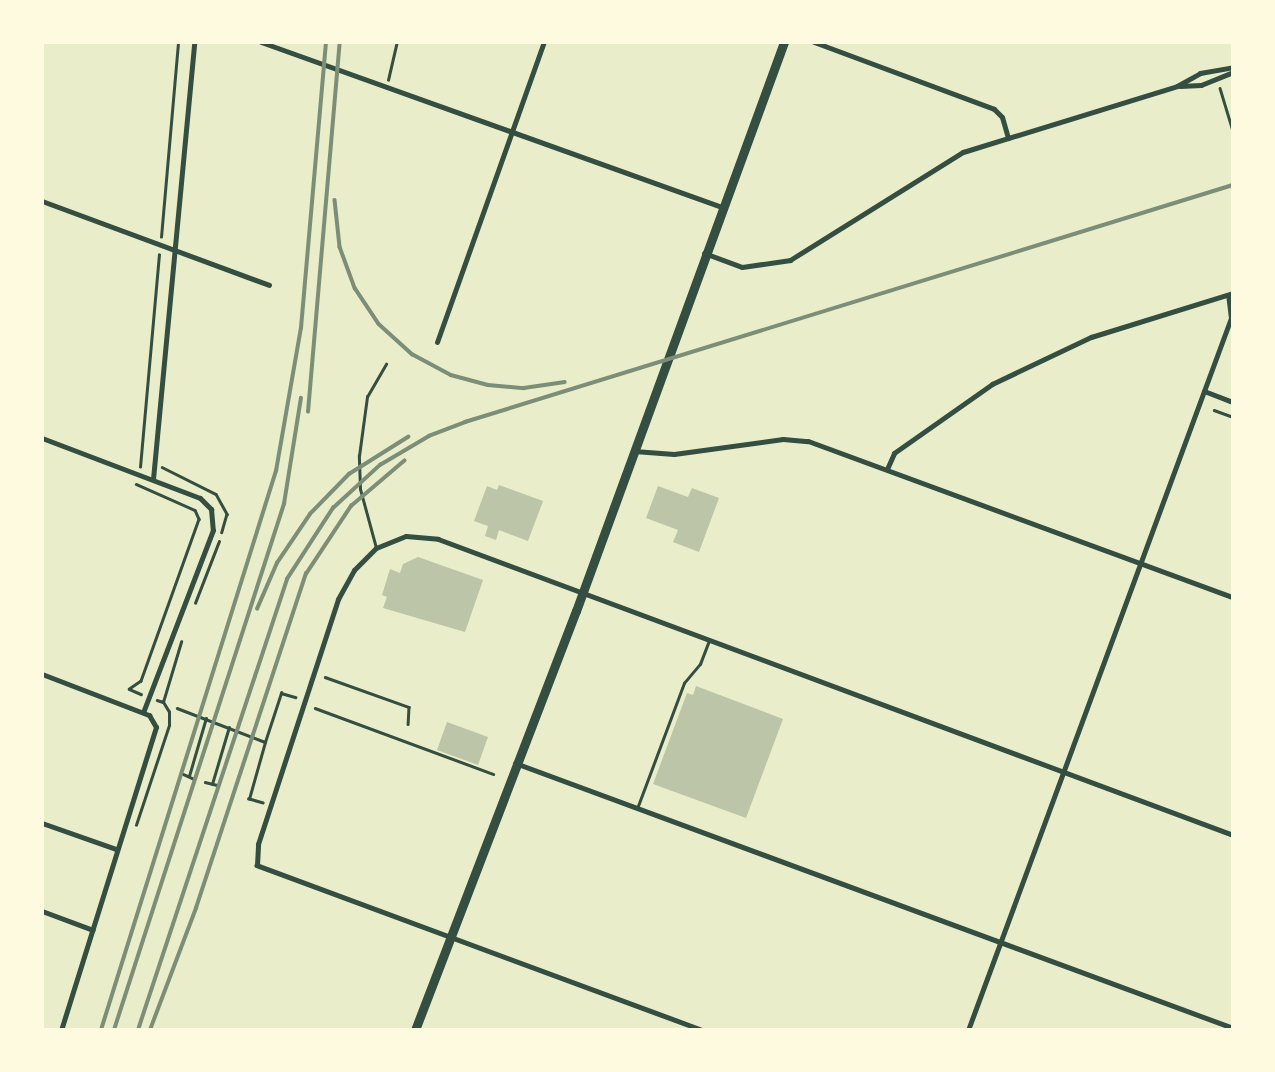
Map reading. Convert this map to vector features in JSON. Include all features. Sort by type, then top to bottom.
[{"type":"main road","points":[[415,1030],[582,593],[704,253],[784,42]]},
{"type":"street","points":[[153,479],[194,42]]},
{"type":"street","points":[[261,42],[721,207]]},
{"type":"street","points":[[437,342],[544,42]]},
{"type":"street","points":[[814,42],[993,109],[1002,117],[1008,138]]},
{"type":"street","points":[[1177,86],[1201,85],[1233,70]]},
{"type":"street","points":[[704,253],[749,267],[790,260],[948,159],[1177,86],[1200,73],[1233,70]]},
{"type":"street","points":[[42,201],[270,285]]},
{"type":"street","points":[[887,469],[894,453],[992,384],[1083,340],[1230,294],[1231,318],[968,1030]]},
{"type":"street","points":[[1204,391],[1233,402]]},
{"type":"street","points":[[42,438],[204,500],[214,520],[143,712]]},
{"type":"street","points":[[634,451],[674,454],[800,439],[1233,597]]},
{"type":"street","points":[[702,1030],[257,865],[256,853],[334,611],[354,570],[376,548],[399,538],[438,539],[1233,835]]},
{"type":"street","points":[[42,674],[143,712],[151,716],[156,730],[61,1030]]},
{"type":"street","points":[[515,764],[1233,1028]]},
{"type":"street","points":[[42,823],[117,849]]},
{"type":"street","points":[[42,911],[93,930]]},
{"type":"lane","points":[[376,548],[360,489],[359,456],[368,397],[386,364]]},
{"type":"lane","points":[[637,809],[684,683],[700,664],[709,640]]},
{"type":"path","points":[[386,86],[397,42]]},
{"type":"path","points":[[1220,88],[1233,131]]},
{"type":"path","points":[[1214,410],[1233,417]]},
{"type":"path","points":[[132,837],[169,724],[169,712],[163,702],[129,689],[141,681],[199,519],[195,510],[136,487],[142,459],[216,494],[227,514],[201,595],[192,607]]},
{"type":"path","points":[[163,702],[184,632]]},
{"type":"path","points":[[325,677],[409,707],[408,724]]},
{"type":"path","points":[[262,803],[249,799],[265,742],[281,693],[295,697]]},
{"type":"path","points":[[177,708],[265,742]]},
{"type":"path","points":[[315,708],[493,774]]},
{"type":"path","points":[[189,776],[206,718]]},
{"type":"path","points":[[205,782],[214,784],[229,727]]},
{"type":"path","points":[[183,774],[194,779]]},
{"type":"building","points":[[499,485],[543,501],[528,541],[499,530],[496,540],[485,536],[488,526],[474,521],[487,486],[497,490]]},
{"type":"building","points":[[658,486],[688,497],[692,488],[719,498],[699,552],[673,542],[678,530],[646,518]]},
{"type":"building","points":[[418,557],[483,580],[465,632],[383,608],[387,597],[382,595],[390,569],[400,573],[403,564]]},
{"type":"building","points":[[696,686],[783,719],[746,818],[653,784],[687,693],[693,695]]},
{"type":"building","points":[[447,722],[488,737],[478,765],[437,750]]},
{"type":"railway","points":[[101,1030],[276,471],[301,328],[326,42]]},
{"type":"railway","points":[[308,412],[340,42]]},
{"type":"railway","points":[[138,1030],[287,579],[333,508],[380,465],[429,436],[465,422],[1233,185]]},
{"type":"railway","points":[[335,200],[340,247],[355,288],[379,324],[412,354],[451,375],[488,385],[524,388],[565,382]]},
{"type":"railway","points":[[114,1030],[284,504],[301,398]]},
{"type":"railway","points":[[257,609],[277,563],[310,514],[349,474],[408,437]]},
{"type":"railway","points":[[150,1030],[196,908],[306,574],[351,506],[404,461]]}]
